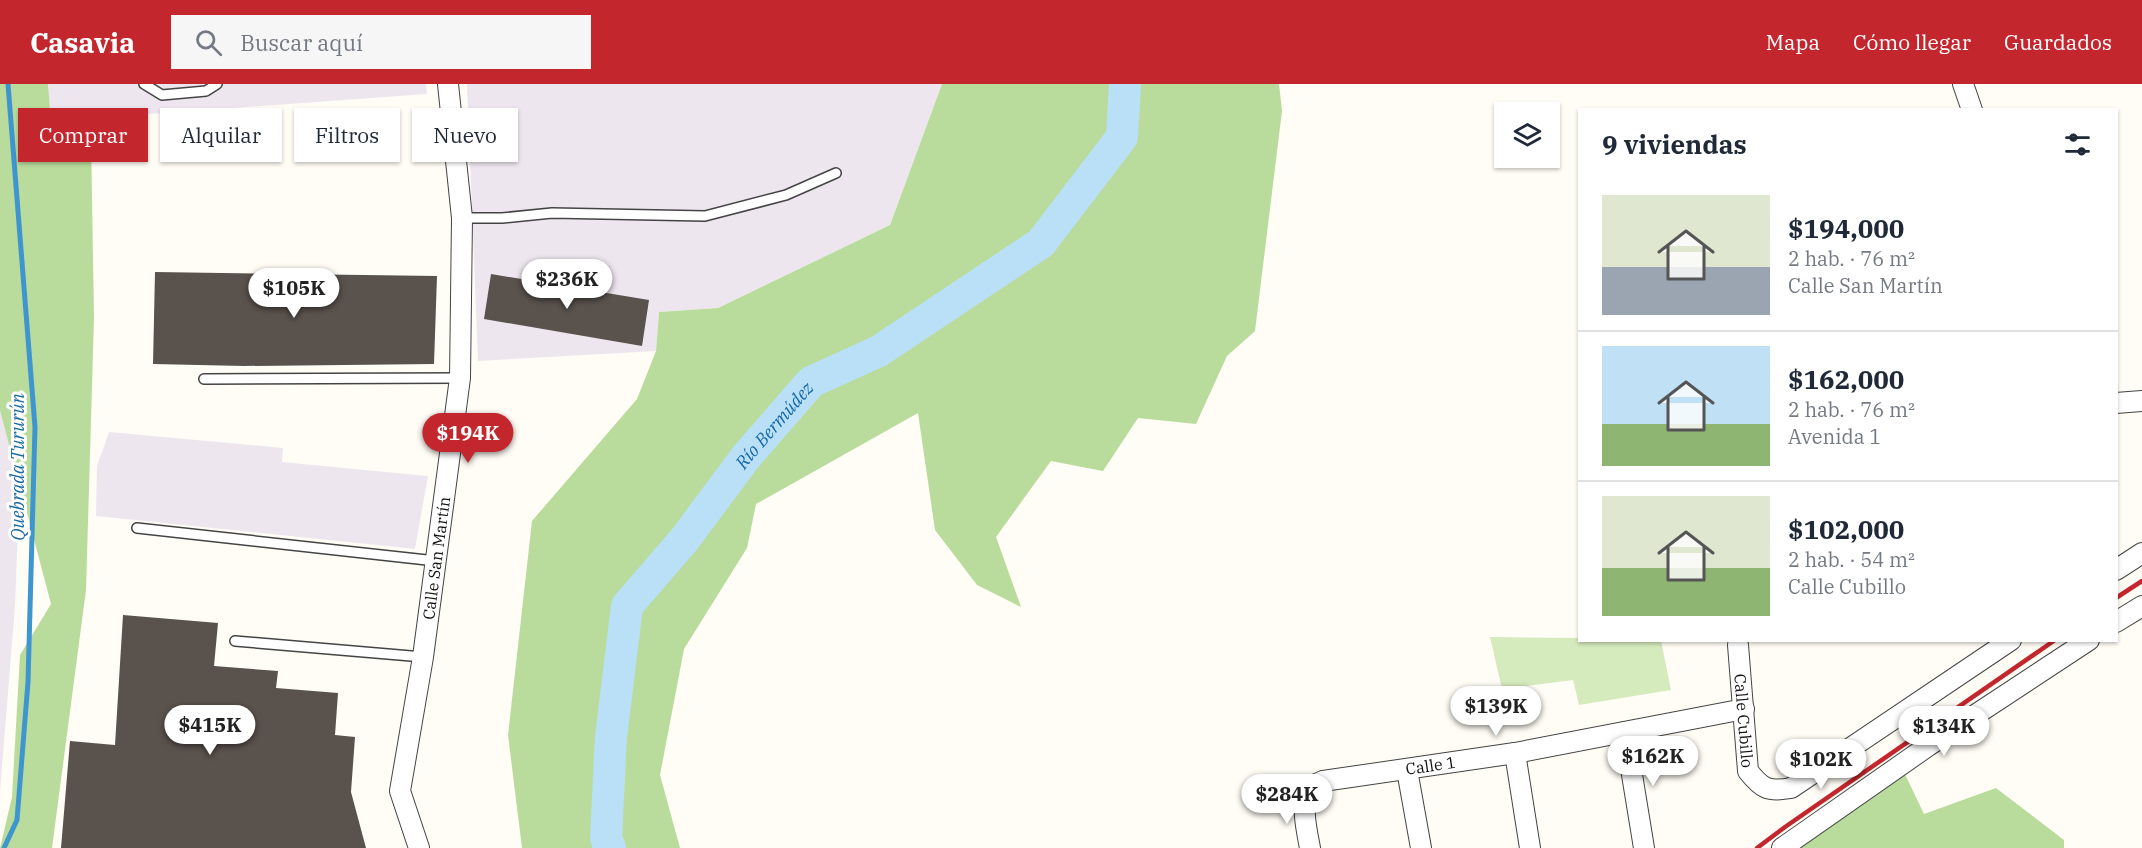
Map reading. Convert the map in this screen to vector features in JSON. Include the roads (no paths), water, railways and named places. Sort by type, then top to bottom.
[{"type":"street","name":"Calle San Martín","points":[[419,848],[400,791],[423,657],[460,378],[462,218],[448,84]]},
{"type":"street","points":[[1963,84],[1971,108]]},
{"type":"street","points":[[2118,403],[2142,401]]},
{"type":"street","points":[[2118,569],[2142,553]]},
{"type":"street","points":[[2118,621],[2142,606]]},
{"type":"street","name":"Calle Cubillo","points":[[1738,645],[1748,771],[1759,786],[1774,790],[1791,788],[2008,642]]},
{"type":"street","points":[[1782,848],[1928,746],[2086,642]]},
{"type":"street","name":"Calle 1","points":[[1310,848],[1304,799],[1309,787],[1323,781],[1515,753],[1744,709]]},
{"type":"street","points":[[1625,732],[1644,848]]},
{"type":"street","points":[[1515,753],[1530,848]]},
{"type":"street","points":[[1407,770],[1420,848]]},
{"type":"lane","points":[[144,84],[162,95],[206,91],[217,84]]},
{"type":"lane","points":[[462,218],[502,218],[552,213],[705,216],[786,195],[836,173]]},
{"type":"lane","points":[[204,379],[460,378]]},
{"type":"lane","points":[[137,528],[436,561]]},
{"type":"lane","points":[[235,641],[423,657]]},
{"type":"waterway","name":"Quebrada Tururún","points":[[4,848],[17,820],[28,682],[35,427],[8,84]]},
{"type":"waterway","name":"Río Bermúdez","points":[[610,848],[606,838],[611,737],[627,606],[684,540],[745,458],[811,382],[879,351],[1041,243],[1122,137],[1125,84]]},
{"type":"railway","points":[[2118,597],[2142,581]]},
{"type":"railway","points":[[1757,848],[2052,642]]}]
